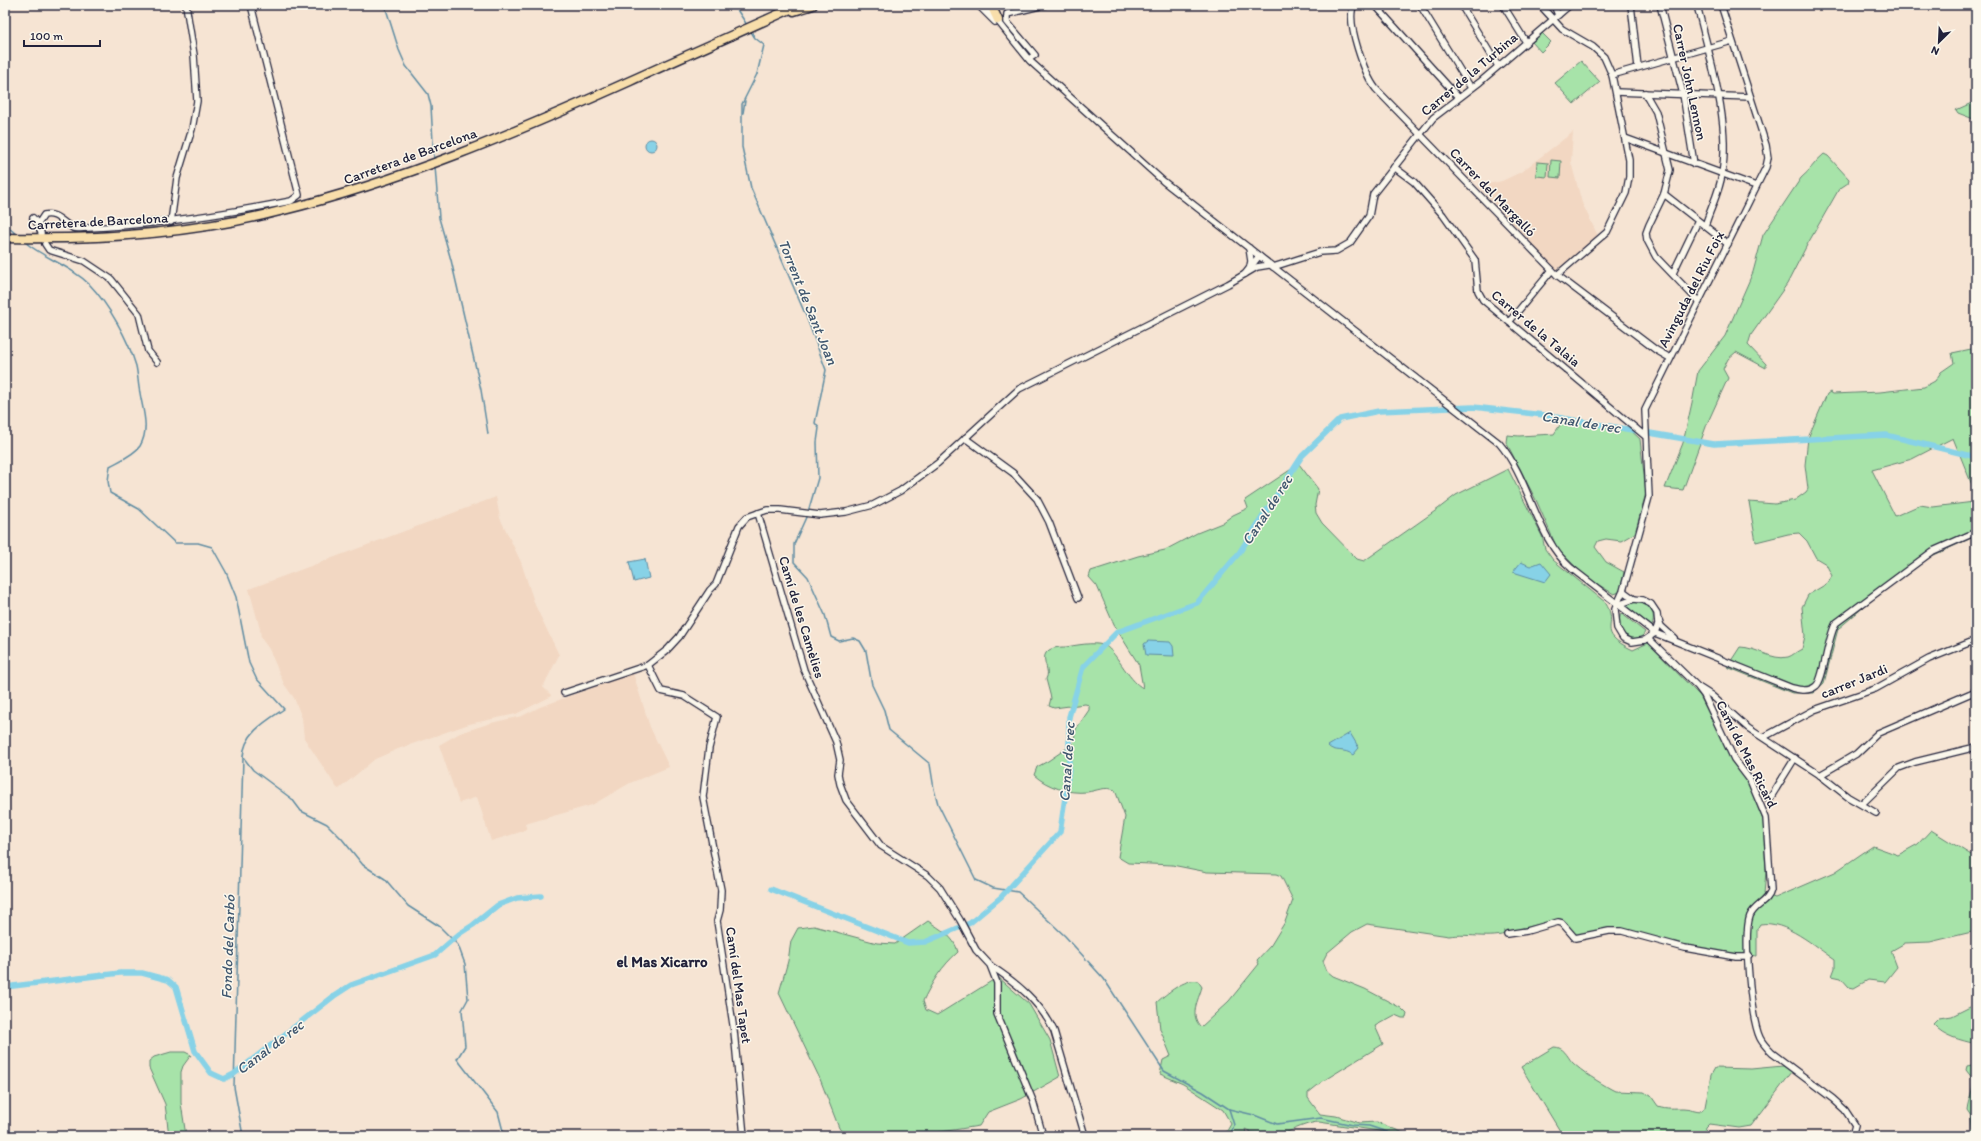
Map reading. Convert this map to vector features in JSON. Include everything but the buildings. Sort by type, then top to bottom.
[{"type":"highway","points":[[756,24],[792,5]]},
{"type":"highway","name":"Carretera de Barcelona","points":[[5,238],[79,238],[126,235],[206,226],[279,212],[406,174],[560,112],[799,5]]},
{"type":"highway","points":[[756,24],[813,5]]},
{"type":"highway","points":[[991,5],[998,20]]},
{"type":"street","points":[[171,222],[177,178],[192,130],[197,101],[194,55],[186,5]]},
{"type":"street","points":[[38,224],[44,215],[50,214],[57,216],[74,228],[131,226],[171,222],[291,201],[299,196],[251,5]]},
{"type":"street","points":[[978,5],[1008,35],[1029,59],[1163,181],[1499,443],[1507,452],[1560,558],[1655,633],[1792,688],[1802,690],[1810,689],[1817,686],[1821,678],[1828,640],[1836,624],[1933,551],[1976,532]]},
{"type":"street","points":[[984,5],[998,20],[1008,35]]},
{"type":"street","points":[[1029,59],[1035,55],[1007,22],[1007,14],[1044,5]]},
{"type":"street","name":"Carrer del Margalló","points":[[1354,5],[1352,17],[1357,46],[1368,79],[1376,89],[1557,275],[1656,350],[1670,358]]},
{"type":"street","points":[[1375,5],[1458,97]]},
{"type":"street","points":[[1380,11],[1387,5]]},
{"type":"street","points":[[1420,5],[1471,88]]},
{"type":"street","points":[[1461,5],[1498,66]]},
{"type":"street","points":[[1503,5],[1526,42]]},
{"type":"street","points":[[1540,5],[1556,17]]},
{"type":"street","points":[[1554,5],[1556,17],[1562,29],[1594,47],[1604,57],[1612,74],[1629,160],[1629,177],[1626,193],[1607,232],[1557,275]]},
{"type":"street","name":"Carrer de la Turbina","points":[[758,513],[780,510],[820,515],[846,512],[873,505],[900,491],[938,462],[1019,389],[1257,268],[1271,266],[1320,252],[1336,251],[1350,243],[1369,216],[1374,194],[1432,118],[1498,66],[1570,5]]},
{"type":"street","points":[[1631,5],[1638,67]]},
{"type":"street","name":"Carrer John Lennon","points":[[1660,5],[1672,58],[1683,94],[1694,164]]},
{"type":"street","points":[[1697,5],[1719,96],[1723,140],[1722,174],[1705,226]]},
{"type":"street","name":"Avinguda del Riu Foix","points":[[1649,639],[1637,642],[1623,638],[1616,623],[1616,609],[1623,590],[1649,497],[1645,410],[1728,244],[1768,158],[1766,145],[1721,5]]},
{"type":"street","points":[[1612,74],[1732,41]]},
{"type":"street","points":[[1616,92],[1750,97]]},
{"type":"street","points":[[1645,93],[1656,112],[1670,170],[1664,194],[1646,233],[1647,240],[1656,256],[1699,302]]},
{"type":"street","points":[[1625,138],[1756,186]]},
{"type":"street","name":"Carrer de la Talaia","points":[[1394,167],[1414,182],[1443,215],[1475,260],[1478,290],[1483,300],[1645,436]]},
{"type":"street","points":[[1664,194],[1728,244]]},
{"type":"street","points":[[32,218],[38,224],[41,233]]},
{"type":"street","points":[[1673,273],[1698,221]]},
{"type":"street","points":[[45,244],[49,250],[84,260],[97,267],[111,279],[139,314],[148,351],[157,362]]},
{"type":"street","points":[[1249,248],[1251,261],[1250,266]]},
{"type":"street","points":[[1245,274],[1259,256]]},
{"type":"street","points":[[1257,268],[1259,256]]},
{"type":"street","points":[[1509,322],[1552,270]]},
{"type":"street","points":[[965,438],[1013,473],[1037,499],[1049,522],[1078,598]]},
{"type":"street","points":[[564,693],[648,665],[667,650],[679,637],[710,590],[716,584],[738,526],[747,517],[758,513]]},
{"type":"street","name":"Camí de les Camèlies","points":[[758,513],[804,670],[836,742],[840,760],[838,774],[846,800],[881,846],[928,876],[940,888],[976,950],[990,965],[997,983],[997,1014],[1022,1072],[1043,1136]]},
{"type":"street","points":[[1623,590],[1634,599]]},
{"type":"street","points":[[1618,605],[1634,599],[1643,600],[1651,604],[1661,626],[1684,644]]},
{"type":"street","points":[[1649,639],[1655,633],[1658,618]]},
{"type":"street","name":"Camí de Mas Ricard","points":[[1649,639],[1698,687],[1704,695],[1734,759],[1750,780],[1766,818],[1771,890],[1769,897],[1756,907],[1748,924],[1751,1002],[1760,1037],[1764,1045],[1845,1110],[1856,1126],[1852,1136]]},
{"type":"street","name":"carrer Jardi","points":[[1764,737],[1814,710],[1874,689],[1929,659],[1976,640]]},
{"type":"street","name":"Camí del Mas Tapet","points":[[648,665],[661,691],[684,696],[717,717],[709,748],[703,797],[721,890],[720,910],[717,921],[734,1031],[744,1136]]},
{"type":"street","points":[[1698,687],[1711,695],[1748,728],[1764,737],[1876,813]]},
{"type":"street","points":[[1820,775],[1856,754],[1878,733],[1976,691]]},
{"type":"street","points":[[1862,804],[1899,768],[1915,762],[1976,747]]},
{"type":"street","points":[[1770,800],[1795,758]]},
{"type":"street","points":[[1507,934],[1527,931],[1558,922],[1562,923],[1575,938],[1609,931],[1622,931],[1685,948],[1736,957],[1746,957],[1748,955]]},
{"type":"street","points":[[990,965],[1014,982],[1047,1015],[1054,1031],[1085,1136]]},
{"type":"shaded area","points":[[1573,132],[1571,162],[1582,203],[1598,236],[1556,270],[1478,186],[1502,181],[1521,172]]},
{"type":"shaded area","points":[[496,497],[500,518],[521,562],[535,605],[559,655],[543,687],[551,695],[550,697],[516,714],[469,724],[398,749],[375,759],[339,789],[337,788],[304,738],[302,718],[294,698],[284,684],[269,649],[261,638],[249,589]]},
{"type":"shaded area","points":[[633,673],[650,727],[669,767],[630,783],[592,805],[525,824],[527,830],[491,841],[477,797],[459,803],[439,745],[460,733],[491,723],[522,716],[540,707]]},
{"type":"green space","points":[[1542,33],[1551,42],[1541,52],[1532,42]]},
{"type":"green space","points":[[1581,61],[1600,82],[1574,104],[1555,83]]},
{"type":"green space","points":[[1976,101],[1976,120],[1958,113],[1956,110]]},
{"type":"green space","points":[[1824,154],[1828,156],[1849,179],[1848,183],[1839,189],[1787,284],[1751,335],[1748,345],[1766,364],[1766,368],[1736,352],[1728,359],[1723,369],[1728,378],[1707,424],[1683,490],[1665,488],[1683,443],[1698,371],[1725,336],[1753,272],[1763,235],[1801,178]]},
{"type":"green space","points":[[1551,160],[1561,161],[1560,178],[1550,177]]},
{"type":"green space","points":[[1537,162],[1548,163],[1547,177],[1536,176]]},
{"type":"green space","points":[[1976,348],[1976,536],[1914,564],[1838,629],[1824,683],[1813,693],[1792,693],[1727,667],[1740,647],[1782,658],[1790,656],[1802,649],[1805,636],[1802,607],[1808,595],[1828,583],[1832,576],[1826,564],[1816,558],[1807,541],[1799,533],[1788,534],[1756,542],[1749,502],[1775,504],[1795,500],[1806,492],[1808,489],[1805,465],[1808,438],[1827,394],[1830,392],[1833,394],[1880,392],[1924,387],[1935,381],[1941,372],[1954,363],[1952,353]],"holes":[[[1953,438],[1972,485],[1974,502],[1933,507],[1920,505],[1895,516],[1872,470],[1912,459]]]},
{"type":"green space","points":[[1564,419],[1627,427],[1640,439],[1646,493],[1635,533],[1621,541],[1606,539],[1598,541],[1595,547],[1606,562],[1624,572],[1620,592],[1614,594],[1587,578],[1557,548],[1537,502],[1506,442],[1507,435],[1519,436],[1554,434]]},
{"type":"green space","points":[[1299,464],[1318,489],[1315,505],[1316,513],[1322,523],[1357,559],[1364,561],[1456,495],[1508,469],[1542,536],[1545,549],[1553,560],[1605,602],[1609,610],[1610,628],[1614,638],[1621,644],[1633,650],[1648,643],[1700,696],[1729,754],[1748,783],[1763,820],[1766,871],[1764,894],[1775,898],[1835,872],[1873,846],[1898,855],[1918,844],[1931,830],[1976,858],[1976,931],[1930,942],[1905,943],[1891,951],[1897,967],[1885,982],[1868,980],[1854,988],[1849,987],[1841,978],[1832,976],[1835,968],[1835,960],[1809,941],[1790,930],[1770,924],[1760,924],[1757,929],[1757,956],[1683,947],[1618,928],[1576,936],[1561,919],[1511,931],[1498,936],[1449,936],[1367,924],[1352,932],[1327,953],[1323,961],[1327,971],[1333,976],[1365,989],[1401,1008],[1407,1014],[1406,1018],[1395,1015],[1375,1026],[1383,1044],[1323,1081],[1308,1093],[1308,1098],[1320,1114],[1336,1116],[1359,1123],[1377,1122],[1411,1136],[1391,1136],[1379,1131],[1319,1122],[1304,1125],[1274,1136],[1260,1136],[1245,1129],[1247,1136],[1224,1136],[1231,1124],[1223,1110],[1183,1084],[1160,1074],[1163,1060],[1171,1056],[1160,1029],[1157,1002],[1170,991],[1182,984],[1198,981],[1202,987],[1195,1013],[1197,1022],[1201,1027],[1229,1001],[1259,964],[1257,960],[1271,945],[1285,922],[1293,900],[1281,876],[1276,874],[1207,872],[1172,865],[1128,863],[1118,857],[1125,817],[1115,790],[1104,789],[1087,792],[1066,791],[1045,783],[1034,775],[1037,767],[1073,744],[1076,729],[1089,710],[1089,705],[1085,704],[1054,708],[1049,706],[1051,698],[1046,679],[1047,673],[1045,656],[1048,651],[1055,648],[1090,644],[1103,645],[1112,652],[1132,679],[1143,688],[1139,665],[1114,625],[1097,586],[1089,577],[1091,571],[1138,556],[1165,550],[1197,533],[1222,523],[1233,515],[1248,508],[1245,500]]},
{"type":"green space","points":[[1633,602],[1638,602],[1650,608],[1653,616],[1652,626],[1627,607]]},
{"type":"green space","points":[[1621,613],[1645,632],[1642,636],[1634,638],[1625,635],[1619,622]]},
{"type":"green space","points":[[928,921],[950,937],[958,952],[942,969],[930,987],[923,1001],[926,1010],[937,1015],[998,977],[1029,1004],[1050,1040],[1060,1077],[1021,1099],[988,1112],[979,1126],[915,1136],[845,1136],[839,1128],[820,1079],[779,993],[788,961],[791,941],[798,928],[814,926],[877,943],[895,944]]},
{"type":"green space","points":[[1976,1004],[1976,1044],[1947,1035],[1933,1024],[1939,1018],[1952,1016]]},
{"type":"green space","points":[[1554,1047],[1563,1050],[1572,1062],[1591,1077],[1611,1089],[1615,1091],[1644,1092],[1651,1096],[1658,1106],[1667,1108],[1686,1108],[1702,1111],[1705,1107],[1711,1075],[1715,1068],[1751,1069],[1783,1066],[1792,1072],[1751,1126],[1739,1128],[1709,1124],[1706,1127],[1704,1136],[1563,1136],[1521,1067]]},
{"type":"green space","points":[[171,1052],[185,1052],[191,1055],[183,1066],[181,1072],[181,1103],[186,1136],[169,1136],[165,1104],[149,1068],[149,1061],[154,1057]]},
{"type":"green space","points":[[1976,1064],[1976,1136],[1973,1136],[1971,1116],[1967,1110],[1973,1087],[1973,1079],[1966,1070],[1967,1066]]},
{"type":"water","points":[[649,139],[653,139],[657,145],[653,151],[649,151],[645,147],[645,143]]},
{"type":"water","points":[[645,559],[649,578],[634,582],[629,562]]},
{"type":"water","points":[[1521,562],[1530,566],[1541,562],[1551,574],[1545,582],[1513,572]]},
{"type":"water","points":[[1148,641],[1170,642],[1173,646],[1174,656],[1146,655],[1144,644]]},
{"type":"water","points":[[1350,733],[1359,748],[1353,755],[1330,748],[1328,746]]},
{"type":"waterway","points":[[374,5],[382,6],[386,9],[399,50],[406,66],[428,94],[431,106],[434,161]]},
{"type":"waterway","name":"Torrent de Sant Joan","points":[[734,5],[747,25]]},
{"type":"waterway","name":"Torrent de Sant Joan","points":[[750,30],[755,38],[764,45],[757,74]]},
{"type":"waterway","name":"Torrent de Sant Joan","points":[[757,74],[742,104],[742,147],[751,188],[806,316],[826,370],[815,423],[819,428],[817,442],[818,478],[808,512]]},
{"type":"waterway","name":"Torrent de Sant Joan","points":[[743,113],[745,101]]},
{"type":"waterway","points":[[435,166],[439,218],[451,260],[481,390],[488,434]]},
{"type":"waterway","points":[[5,221],[7,226],[17,235]]},
{"type":"waterway","points":[[26,243],[83,278],[90,285],[111,312],[133,356],[144,413],[145,433],[140,446],[134,452],[110,466],[108,481],[110,493],[139,509],[175,543],[198,543],[212,547],[226,572],[236,597],[249,663],[256,678],[284,709],[257,728],[247,741],[243,757],[253,770],[292,799],[301,811],[327,824],[342,839],[363,865],[385,879],[408,906],[439,926],[458,945],[465,964],[468,999],[462,1010],[465,1046],[457,1059],[498,1112],[503,1131],[507,1136]]},
{"type":"waterway","name":"Canal de rec","points":[[771,889],[908,943],[925,942],[970,923],[1001,897],[1060,832],[1069,770],[1069,717],[1083,667],[1117,632],[1197,603],[1239,553],[1302,456],[1340,419],[1379,411],[1473,407],[1544,415],[1714,444],[1886,435],[1976,457]]},
{"type":"waterway","name":"Torrent de Sant Joan","points":[[807,515],[794,544],[794,562],[808,577],[825,615],[831,637],[839,641],[853,638],[860,641],[866,651],[872,685],[884,710],[889,730],[930,764],[938,804],[976,880],[993,888],[1018,892],[1065,936],[1104,979],[1164,1071],[1203,1092],[1229,1109],[1234,1125],[1230,1136]]},
{"type":"waterway","name":"Fondo del Carbó","points":[[243,757],[234,1087],[243,1136]]},
{"type":"waterway","name":"Canal de rec","points":[[5,987],[120,973],[142,973],[168,980],[176,987],[195,1051],[211,1073],[224,1079],[234,1074],[334,996],[351,985],[435,955],[459,934],[498,905],[517,898],[541,896]]},
{"type":"waterway","points":[[1229,1109],[1254,1115],[1277,1124],[1321,1118],[1353,1125],[1369,1126],[1399,1136]]},
{"type":"district","name":"el Mas Xicarro","points":[[662,962]]}]
